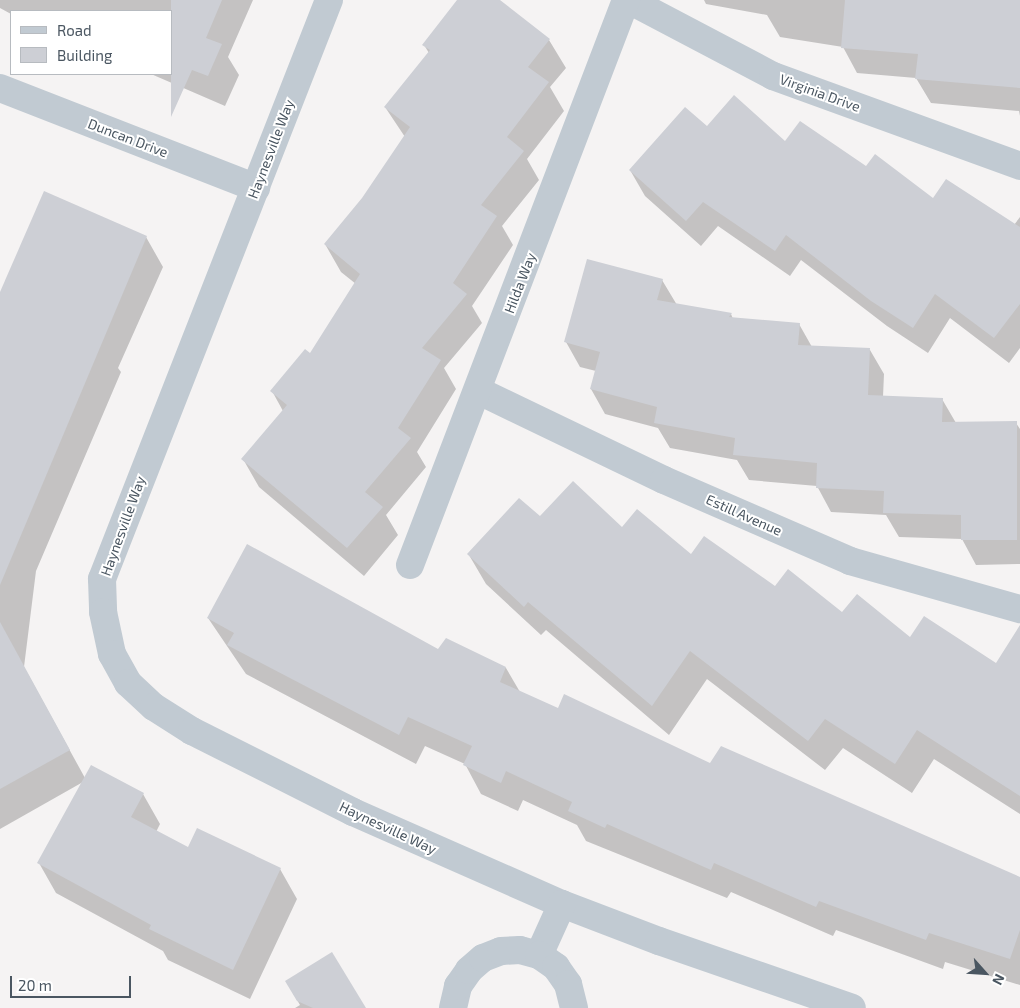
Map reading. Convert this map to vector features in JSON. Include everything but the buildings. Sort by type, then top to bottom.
[{"type":"street","name":"Haynesville Way","points":[[329,0],[102,579],[103,612],[112,654],[128,683],[154,707],[192,731],[353,812],[562,904],[658,941],[852,1008]]},
{"type":"street","name":"Virginia Drive","points":[[628,0],[773,76],[1020,166]]},
{"type":"street","name":"Hilda Way","points":[[410,565],[479,391],[628,0]]},
{"type":"street","name":"Duncan Drive","points":[[0,88],[256,188]]},
{"type":"street","name":"Estill Avenue","points":[[479,391],[664,480],[850,561],[1020,609]]},
{"type":"street","points":[[539,955],[562,904]]},
{"type":"street","points":[[453,1008],[458,986],[469,970],[483,958],[511,950],[539,955],[556,967],[568,984],[574,1008]]}]
